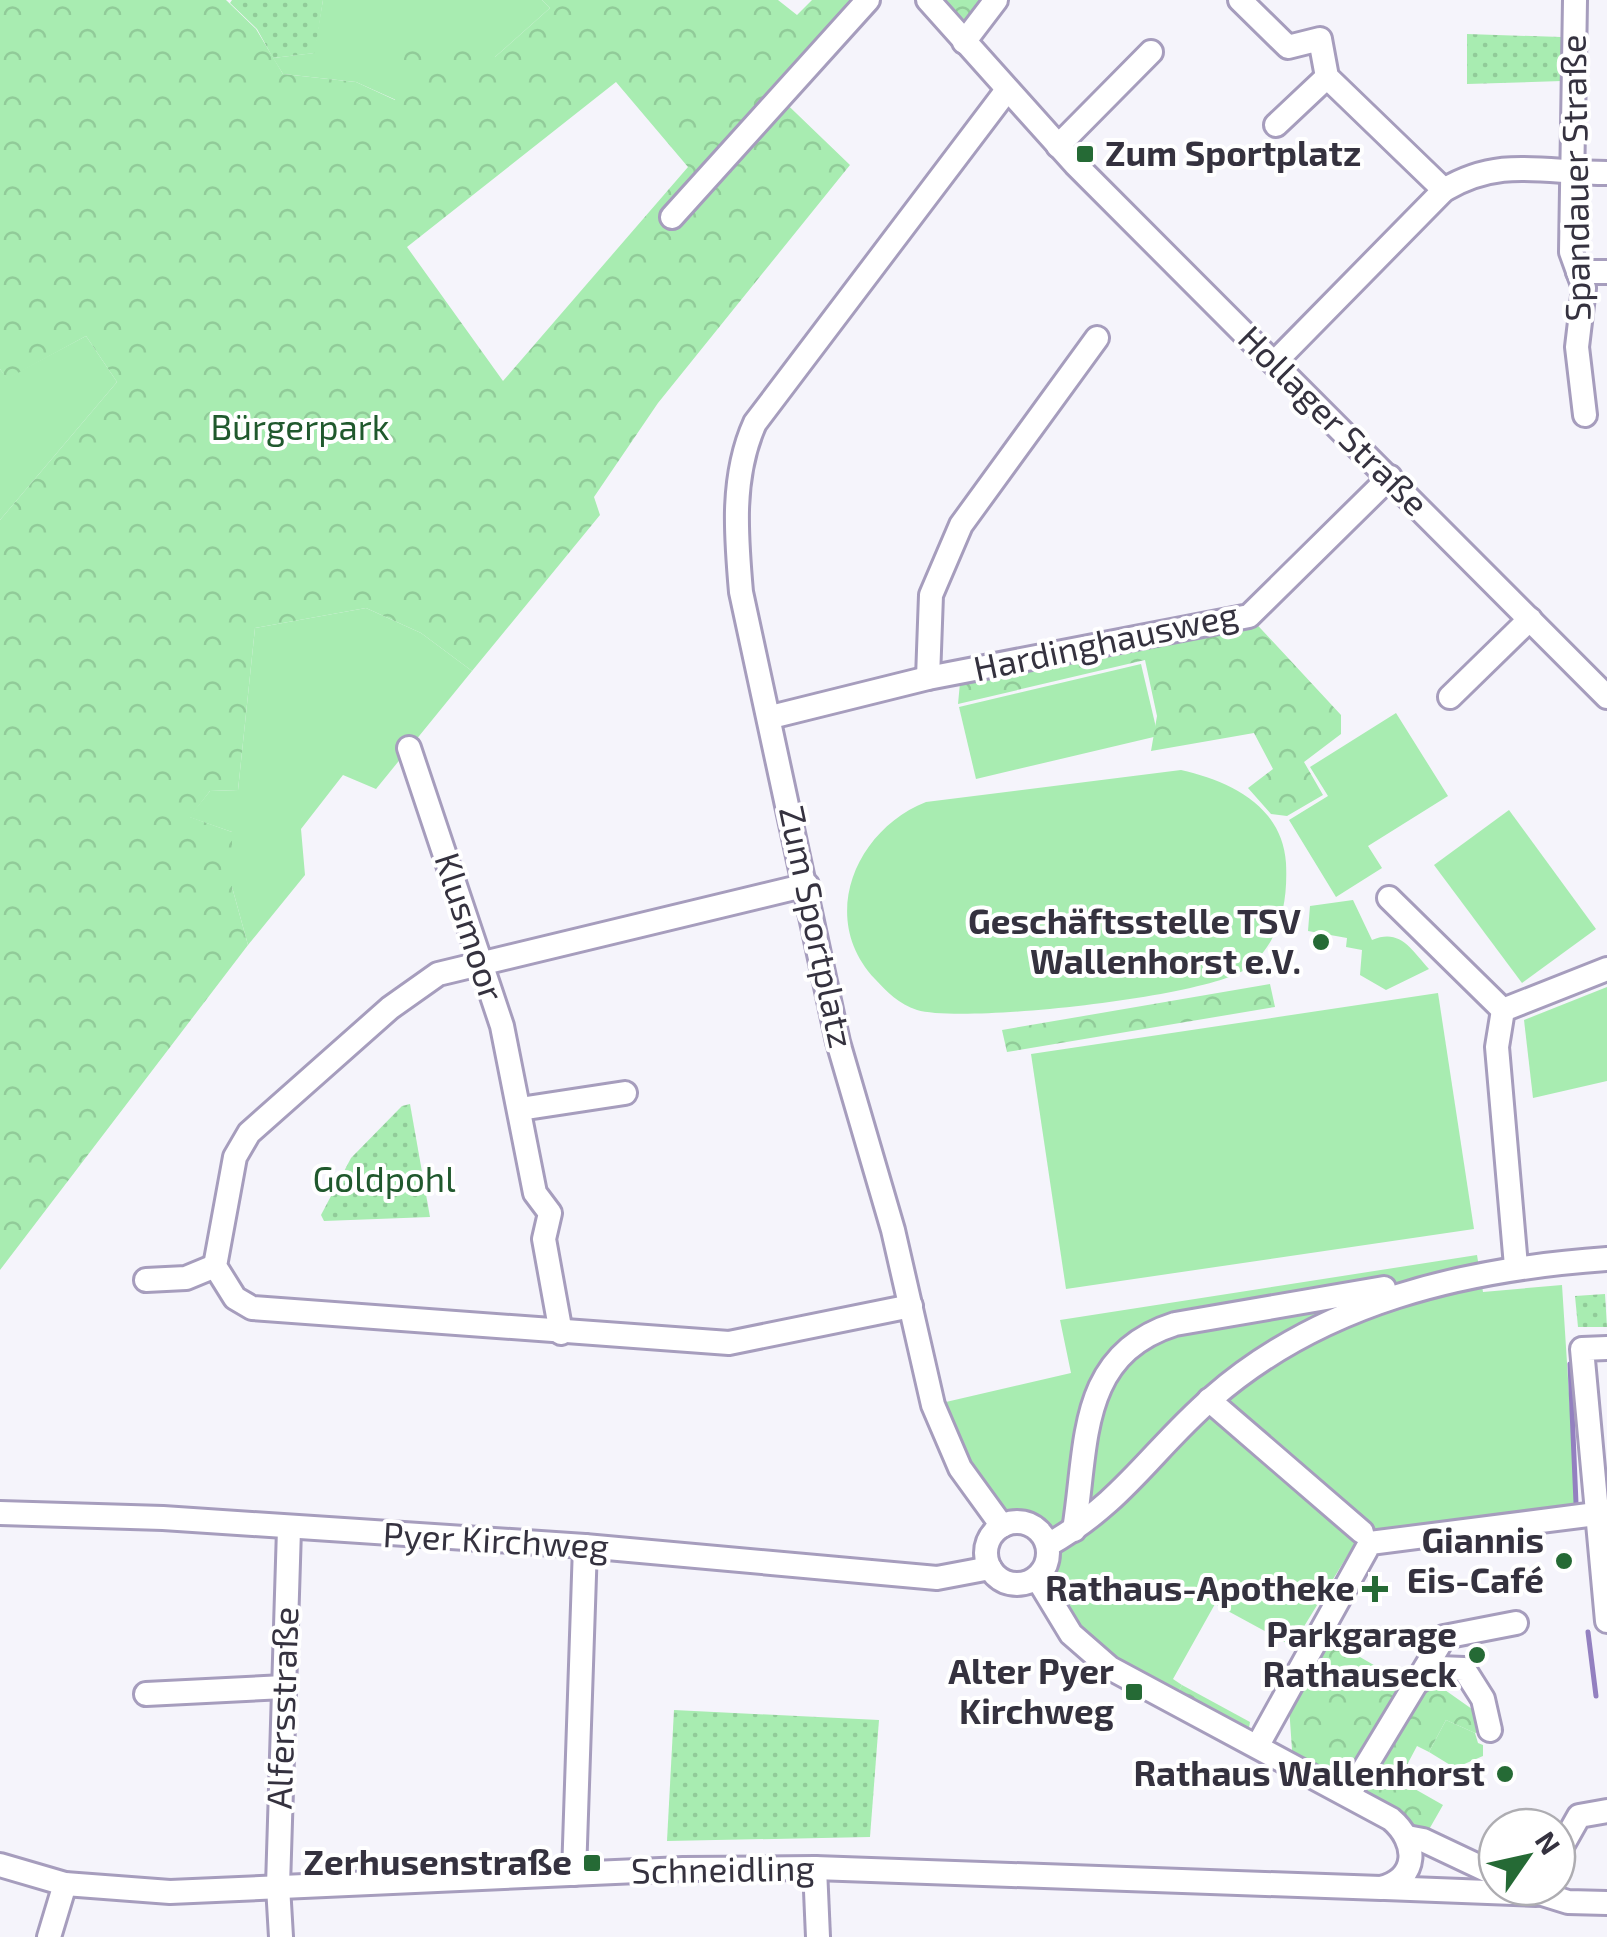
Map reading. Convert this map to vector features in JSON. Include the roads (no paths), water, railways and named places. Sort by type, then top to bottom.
[{"type":"street","points":[[672,217],[868,0]]},
{"type":"street","name":"Hollager Straße","points":[[928,0],[1058,146],[1607,697]]},
{"type":"street","points":[[964,42],[996,0]]},
{"type":"street","points":[[1240,0],[1288,47],[1320,39],[1327,77],[1444,190]]},
{"type":"street","name":"Spandauer Straße","points":[[1575,0],[1571,252],[1584,288],[1576,347],[1585,414]]},
{"type":"street","points":[[1058,146],[1150,52]]},
{"type":"street","points":[[1276,125],[1327,77]]},
{"type":"street","name":"Zum Sportplatz","points":[[1002,1526],[946,1441],[838,1042],[741,592],[736,542],[744,448],[769,401],[1007,90]]},
{"type":"street","points":[[1275,362],[1444,190],[1474,172],[1512,166],[1607,174]]},
{"type":"street","points":[[1578,272],[1607,272]]},
{"type":"street","points":[[928,678],[931,595],[961,525],[1097,338]]},
{"type":"street","name":"Hardinghausweg","points":[[771,717],[928,678],[1249,616],[1390,477]]},
{"type":"street","points":[[1450,698],[1530,619]]},
{"type":"street","name":"Klusmoor","points":[[409,748],[482,962],[520,1109],[535,1193],[550,1212],[544,1239],[561,1333]]},
{"type":"street","points":[[807,885],[438,974],[390,1008],[249,1133],[235,1157],[215,1266],[235,1298],[252,1308],[729,1343],[911,1306]]},
{"type":"street","points":[[1389,898],[1503,1010]]},
{"type":"street","points":[[1503,1010],[1607,969]]},
{"type":"street","points":[[1503,1010],[1497,1046],[1516,1266]]},
{"type":"street","points":[[520,1109],[625,1092]]},
{"type":"street","points":[[1074,1530],[1095,1400],[1104,1372],[1125,1348],[1148,1332],[1175,1324],[1516,1266],[1607,1258]]},
{"type":"street","points":[[146,1280],[186,1278],[215,1266]]},
{"type":"street","points":[[1048,1545],[1074,1530],[1130,1486],[1209,1400],[1258,1361],[1342,1316],[1459,1277],[1516,1266]]},
{"type":"street","points":[[1607,1348],[1582,1349],[1596,1382],[1596,1514],[1603,1540],[1607,1621]]},
{"type":"street","points":[[1209,1400],[1366,1538],[1596,1514]]},
{"type":"street","name":"Pyer Kirchweg","points":[[0,1513],[163,1518],[289,1530],[585,1546],[937,1578],[990,1568],[1006,1582],[1027,1584],[1037,1578]]},
{"type":"street","points":[[990,1568],[988,1540],[1002,1526],[1027,1523],[1040,1531],[1048,1545],[1049,1559],[1037,1578],[1088,1652],[1391,1819],[1407,1837],[1410,1868],[1402,1879],[1381,1888]]},
{"type":"street","name":"Alfersstraße","points":[[281,1937],[278,1886],[289,1530]]},
{"type":"street","points":[[1258,1745],[1366,1538]]},
{"type":"street","points":[[574,1874],[585,1546]]},
{"type":"street","points":[[1349,1794],[1432,1653],[1517,1631]]},
{"type":"street","points":[[1412,1687],[1428,1671],[1452,1666],[1473,1677],[1487,1730]]},
{"type":"street","points":[[146,1694],[284,1687]]},
{"type":"street","points":[[1577,1818],[1607,1811]]},
{"type":"street","points":[[1407,1837],[1423,1840],[1477,1866]]},
{"type":"street","name":"Schneidling","points":[[0,1865],[66,1884],[170,1892],[815,1868],[1477,1889]]},
{"type":"street","points":[[815,1868],[818,1937]]},
{"type":"street","points":[[49,1937],[66,1884]]},
{"type":"street","name":"Schneidling","points":[[1577,1898],[1606,1904]]},
{"type":"street","points":[[1606,1904],[1607,1928]]},
{"type":"waterway","points":[[1570,1364],[1576,1503]]},
{"type":"waterway","points":[[1588,1632],[1596,1696]]},
{"type":"place","name":"Zum Sportplatz","points":[[1085,154]]},
{"type":"place","name":"Geschäftsstelle TSV Wallenhorst e.V.","points":[[1321,942]]},
{"type":"place","name":"Giannis Eis-Café","points":[[1564,1561]]},
{"type":"place","name":"Rathaus-Apotheke","points":[[1375,1589]]},
{"type":"place","name":"Parkgarage Rathauseck","points":[[1477,1655]]},
{"type":"place","name":"Alter Pyer Kirchweg","points":[[1134,1692]]},
{"type":"place","name":"Rathaus Wallenhorst","points":[[1505,1774]]},
{"type":"place","name":"Zerhusenstraße","points":[[592,1863]]},
{"type":"park label","name":"Bürgerpark","points":[[300,428]]},
{"type":"park label","name":"Goldpohl","points":[[384,1180]]}]
